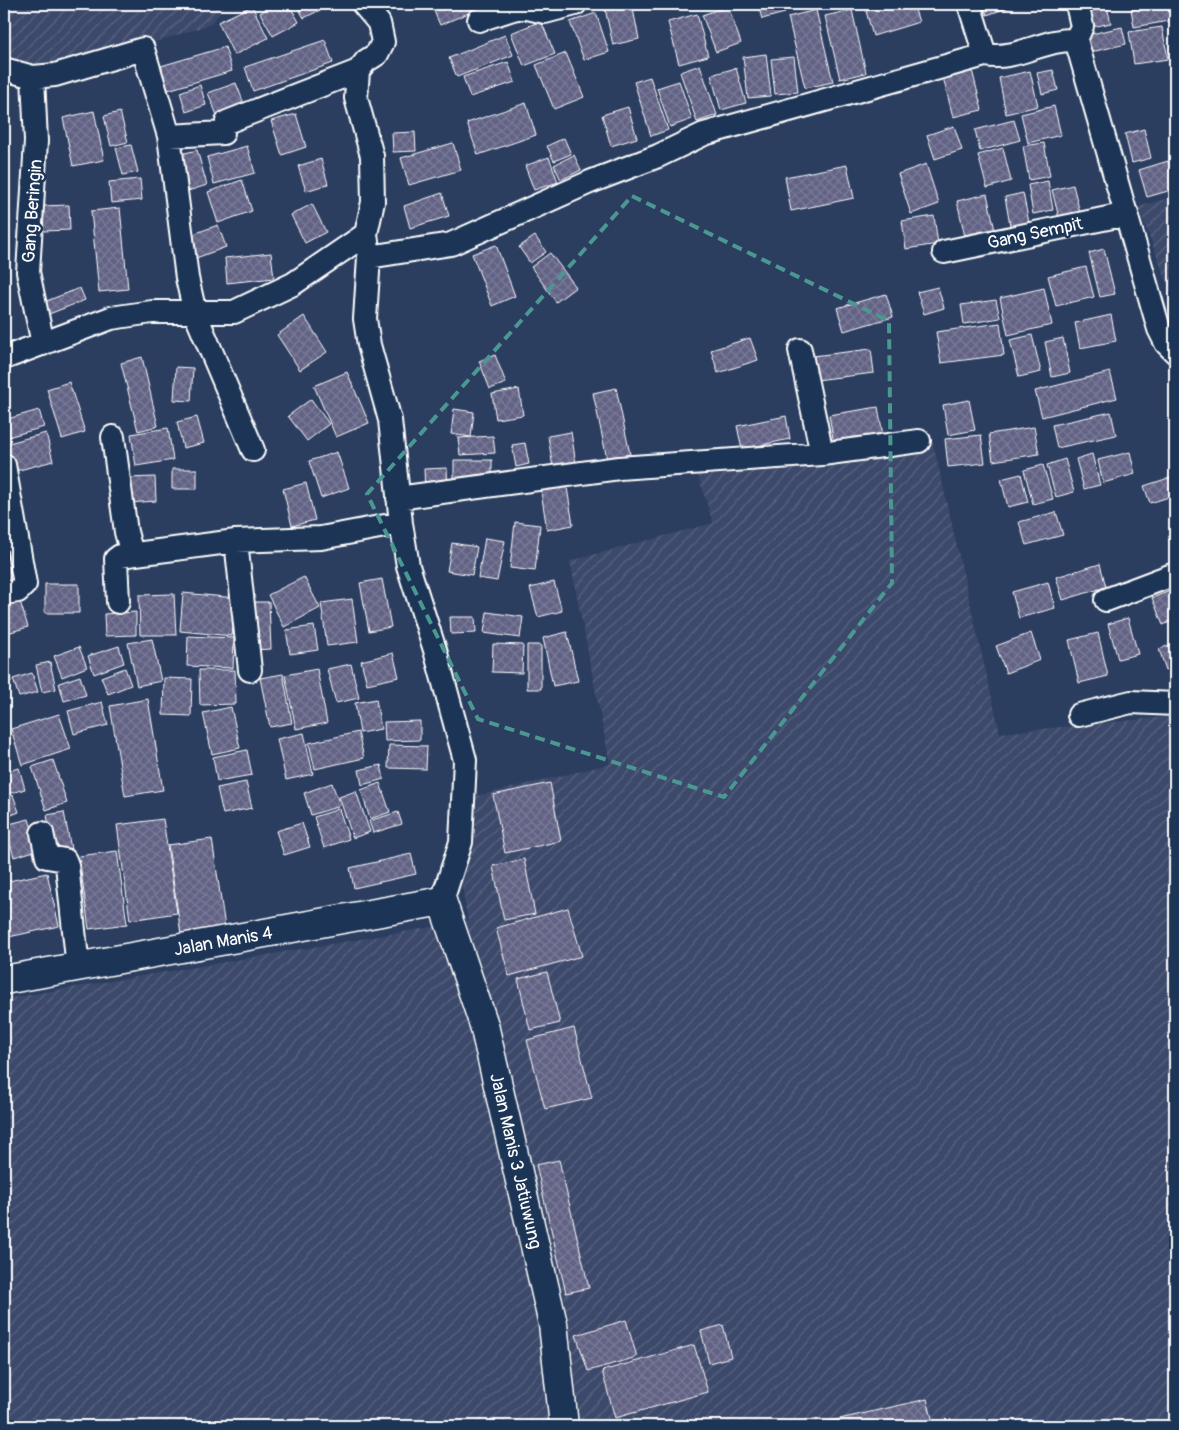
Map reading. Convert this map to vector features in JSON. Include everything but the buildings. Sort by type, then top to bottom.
[{"type":"street","points":[[169,136],[225,128],[358,71],[366,61],[378,54],[383,42],[379,23],[363,4]]},
{"type":"street","points":[[479,20],[523,7],[545,12],[575,4]]},
{"type":"street","points":[[969,4],[985,55]]},
{"type":"street","points":[[1077,4],[1082,26],[1076,40],[1159,329],[1166,343],[1175,352]]},
{"type":"street","points":[[369,257],[451,244],[590,182],[658,156],[704,134],[985,55],[1000,57],[1056,41],[1076,40]]},
{"type":"street","points":[[4,69],[33,77],[72,70],[143,49],[169,136],[187,278],[195,313],[253,450]]},
{"type":"street","points":[[358,71],[356,98],[372,156],[373,202],[366,234],[369,257],[365,319],[368,345],[390,420],[401,523],[408,566],[435,650],[465,760],[461,842],[442,901]]},
{"type":"street","name":"Gang Beringin","points":[[33,77],[36,141],[28,272],[43,344]]},
{"type":"street","name":"Gang Sempit","points":[[944,252],[1127,214]]},
{"type":"street","points":[[4,358],[111,318],[152,312],[234,312],[293,284],[366,234]]},
{"type":"street","points":[[800,350],[822,454]]},
{"type":"street","points":[[113,437],[127,537],[132,554]]},
{"type":"street","points":[[398,498],[504,486],[619,468],[822,454],[919,441]]},
{"type":"street","points":[[4,465],[25,584],[18,591],[4,593]]},
{"type":"street","points":[[118,602],[116,559],[120,556],[236,541],[321,538],[401,523]]},
{"type":"street","points":[[236,541],[250,670]]},
{"type":"street","points":[[1106,600],[1175,574]]},
{"type":"street","points":[[1079,715],[1131,702],[1175,704]]},
{"type":"street","points":[[42,832],[46,857],[60,858],[65,860],[67,865],[77,958]]},
{"type":"street","name":"Jalan Manis 4","points":[[4,980],[77,958],[442,901]]},
{"type":"street","name":"Jalan Manis 3 Jatiuwung","points":[[442,901],[487,1034],[554,1324],[564,1426]]},
{"type":"highlighted area","points":[[632,196],[889,321],[892,583],[724,797],[478,719],[367,494]]},
{"type":"shaded area","points":[[4,4],[228,4],[209,25],[37,79],[4,68]]},
{"type":"shaded area","points":[[1175,196],[1175,303],[1138,207]]},
{"type":"shaded area","points":[[933,443],[1000,733],[1175,716],[1175,1426],[4,1426],[4,999],[468,921],[460,876],[473,797],[610,764],[570,561],[713,523],[692,456]]}]
